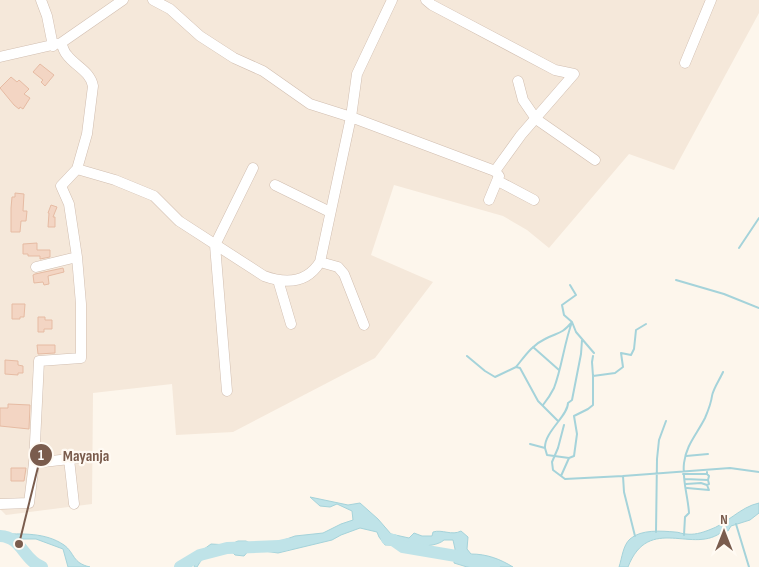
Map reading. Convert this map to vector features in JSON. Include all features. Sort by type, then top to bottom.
[{"type":"street","points":[[0,504],[29,503],[34,463],[39,361],[81,358],[81,304],[77,257],[69,204],[61,186],[77,168],[87,134],[93,86],[92,80],[85,71],[57,44],[41,0]]},
{"type":"street","points":[[0,56],[57,44],[123,0]]},
{"type":"street","points":[[153,0],[170,9],[207,40],[234,58],[263,71],[310,104],[351,117],[495,171],[499,176],[498,181],[489,200]]},
{"type":"street","points":[[77,168],[115,180],[154,196],[179,221],[264,276],[278,280],[301,279],[320,262],[351,117],[357,74],[392,0]]},
{"type":"street","points":[[426,0],[432,6],[555,70],[574,74],[521,135],[495,171]]},
{"type":"street","points":[[685,63],[711,0]]},
{"type":"street","points":[[518,81],[523,100],[536,119],[595,160]]},
{"type":"street","points":[[227,391],[216,245],[253,168]]},
{"type":"street","points":[[498,181],[534,200]]},
{"type":"street","points":[[275,186],[330,212]]},
{"type":"street","points":[[36,267],[77,257]]},
{"type":"street","points":[[320,262],[338,267],[344,274],[364,325]]},
{"type":"street","points":[[278,280],[291,324]]},
{"type":"street","points":[[34,463],[87,457]]},
{"type":"street","points":[[69,459],[74,504]]},
{"type":"shaded area","points":[[0,0],[759,0],[759,13],[674,170],[629,154],[549,248],[527,230],[503,216],[394,185],[371,255],[433,282],[375,358],[233,432],[176,435],[172,384],[93,393],[92,504],[6,515],[0,509]]},
{"type":"water","points":[[310,497],[348,505],[360,503],[391,534],[409,538],[414,533],[422,536],[432,536],[433,532],[436,531],[454,533],[461,531],[468,537],[467,549],[471,554],[493,557],[513,567],[467,567],[454,563],[455,549],[453,540],[444,540],[424,546],[385,545],[377,532],[360,528],[332,540],[278,553],[250,549],[244,556],[212,549],[197,567],[194,567],[200,552],[211,544],[229,545],[238,541],[246,541],[261,549],[269,549],[281,541],[295,536],[323,533],[353,520],[352,511],[337,504],[330,507],[320,506]]},
{"type":"water","points":[[759,503],[759,513],[750,520],[731,526],[728,531],[723,531],[711,538],[699,540],[660,538],[648,542],[637,551],[628,567],[619,567],[626,545],[635,536],[652,531],[683,534],[700,533],[722,524],[746,508]]},
{"type":"water","points":[[0,534],[33,535],[49,538],[64,545],[80,563],[90,567],[68,567],[63,549],[36,539],[0,539]]},
{"type":"building","points":[[40,64],[54,75],[45,86],[41,82],[43,80],[33,72]]},
{"type":"building","points":[[11,77],[17,82],[19,80],[29,89],[24,94],[30,98],[23,109],[20,107],[19,109],[14,105],[0,88]]},
{"type":"building","points":[[15,193],[24,194],[23,211],[27,211],[26,221],[21,221],[20,232],[11,232],[12,197],[15,197]]},
{"type":"building","points":[[51,205],[57,207],[53,217],[55,217],[55,227],[48,227],[48,213]]},
{"type":"building","points":[[37,243],[37,250],[50,250],[50,257],[40,259],[40,256],[23,254],[23,244]]},
{"type":"building","points":[[63,268],[64,272],[48,276],[49,284],[44,285],[43,282],[34,283],[33,275]]},
{"type":"building","points":[[12,304],[25,304],[24,317],[12,319]]},
{"type":"building","points":[[38,317],[52,320],[52,329],[44,329],[44,332],[38,332]]},
{"type":"building","points":[[37,345],[55,345],[55,353],[38,354]]},
{"type":"building","points":[[5,360],[18,361],[18,365],[23,366],[23,373],[18,373],[18,375],[5,374]]},
{"type":"building","points":[[8,404],[30,405],[29,429],[0,426],[0,408],[8,408]]},
{"type":"building","points":[[11,468],[26,468],[24,481],[11,481]]},
{"type":"waterway","points":[[739,248],[759,218]]},
{"type":"waterway","points":[[676,280],[724,294],[759,308]]},
{"type":"waterway","points":[[570,285],[576,295],[562,305],[564,315],[572,322],[576,332],[594,353]]},
{"type":"waterway","points":[[516,367],[536,344],[562,331],[572,322],[554,388],[543,405]]},
{"type":"waterway","points":[[635,536],[624,492],[623,476],[565,479],[561,476],[569,458],[574,456],[577,434],[574,416],[593,405],[593,376],[615,373],[623,367],[621,353],[631,355],[634,349],[636,330],[646,324]]},
{"type":"waterway","points":[[545,448],[548,436],[564,413],[568,403],[572,400],[582,340]]},
{"type":"waterway","points":[[533,347],[559,370]]},
{"type":"waterway","points":[[467,356],[495,377],[516,367],[520,368],[538,401],[558,421]]},
{"type":"waterway","points":[[593,356],[593,376]]},
{"type":"waterway","points":[[684,535],[685,517],[689,513],[684,476],[685,457],[689,445],[705,418],[714,390],[723,372]]},
{"type":"waterway","points":[[656,532],[657,459],[659,440],[666,421]]},
{"type":"waterway","points":[[561,476],[553,470],[552,462],[564,425]]},
{"type":"waterway","points":[[530,444],[545,448],[547,455],[569,458]]},
{"type":"waterway","points":[[686,456],[708,454]]},
{"type":"waterway","points":[[623,476],[730,468],[759,472]]},
{"type":"waterway","points":[[683,474],[707,474],[707,472]]},
{"type":"waterway","points":[[685,479],[708,480],[709,476],[707,474]]},
{"type":"waterway","points":[[686,484],[701,483],[707,485],[709,484],[708,480]]},
{"type":"waterway","points":[[687,488],[709,490],[707,485]]},
{"type":"waterway","points":[[736,524],[749,567]]},
{"type":"waterway","points":[[0,536],[13,540],[36,564],[42,567]]},
{"type":"waterway","points":[[387,539],[393,540],[403,547],[462,557],[494,567]]},
{"type":"waterway","points":[[180,567],[200,555],[227,548],[288,544]]},
{"type":"place","name":"Mayanja","points":[[19,544]]}]
